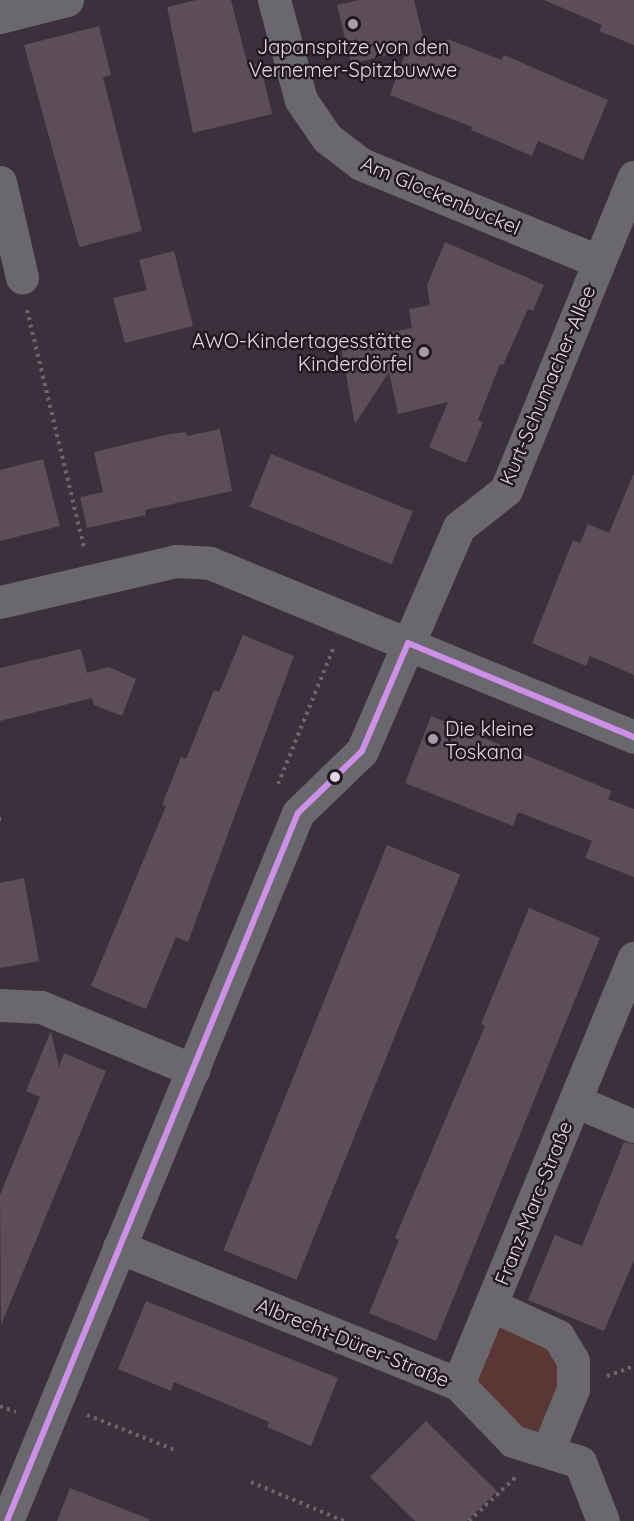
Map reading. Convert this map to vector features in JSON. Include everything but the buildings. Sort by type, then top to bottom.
[{"type":"street","points":[[0,17],[67,0]]},
{"type":"street","name":"Am Glockenbuckel","points":[[274,0],[301,100],[327,138],[361,164],[598,261]]},
{"type":"street","name":"Kurt-Schumacher-Allee","points":[[7,1521],[298,813],[362,751],[459,527],[506,490],[634,177]]},
{"type":"street","points":[[0,182],[22,278]]},
{"type":"street","points":[[0,602],[176,561],[210,563],[634,737]]},
{"type":"street","name":"Franz-Marc-Straße","points":[[458,1384],[634,958]]},
{"type":"street","points":[[0,1005],[41,1007],[193,1070]]},
{"type":"street","name":"Franz-Marc-Straße","points":[[575,1101],[634,1126]]},
{"type":"street","name":"Albrecht-Dürer-Straße","points":[[118,1247],[458,1384],[513,1441],[548,1450],[580,1462],[603,1521]]},
{"type":"street","name":"Franz-Marc-Straße","points":[[491,1305],[558,1336],[573,1361],[573,1389],[548,1450]]},
{"type":"path","points":[[22,278],[91,581]]},
{"type":"path","points":[[273,796],[334,648],[317,641],[329,611]]},
{"type":"path","points":[[56,1403],[175,1450]]},
{"type":"path","points":[[469,1521],[548,1450]]},
{"type":"path","points":[[251,1482],[344,1521]]},
{"type":"shaded area","points":[[498,1327],[553,1349],[565,1381],[546,1434],[519,1425],[477,1379]]},
{"type":"transit line","points":[[408,643],[634,737]]},
{"type":"transit line","points":[[7,1521],[298,813],[362,751],[408,643]]},
{"type":"place","name":"Japanspitze von den Vernemer-Spitzbuwwe","points":[[353,24]]},
{"type":"place","name":"AWO-Kindertagesstätte Kinderdörfel","points":[[424,352]]},
{"type":"place","name":"Die kleine Toskana","points":[[433,739]]}]
